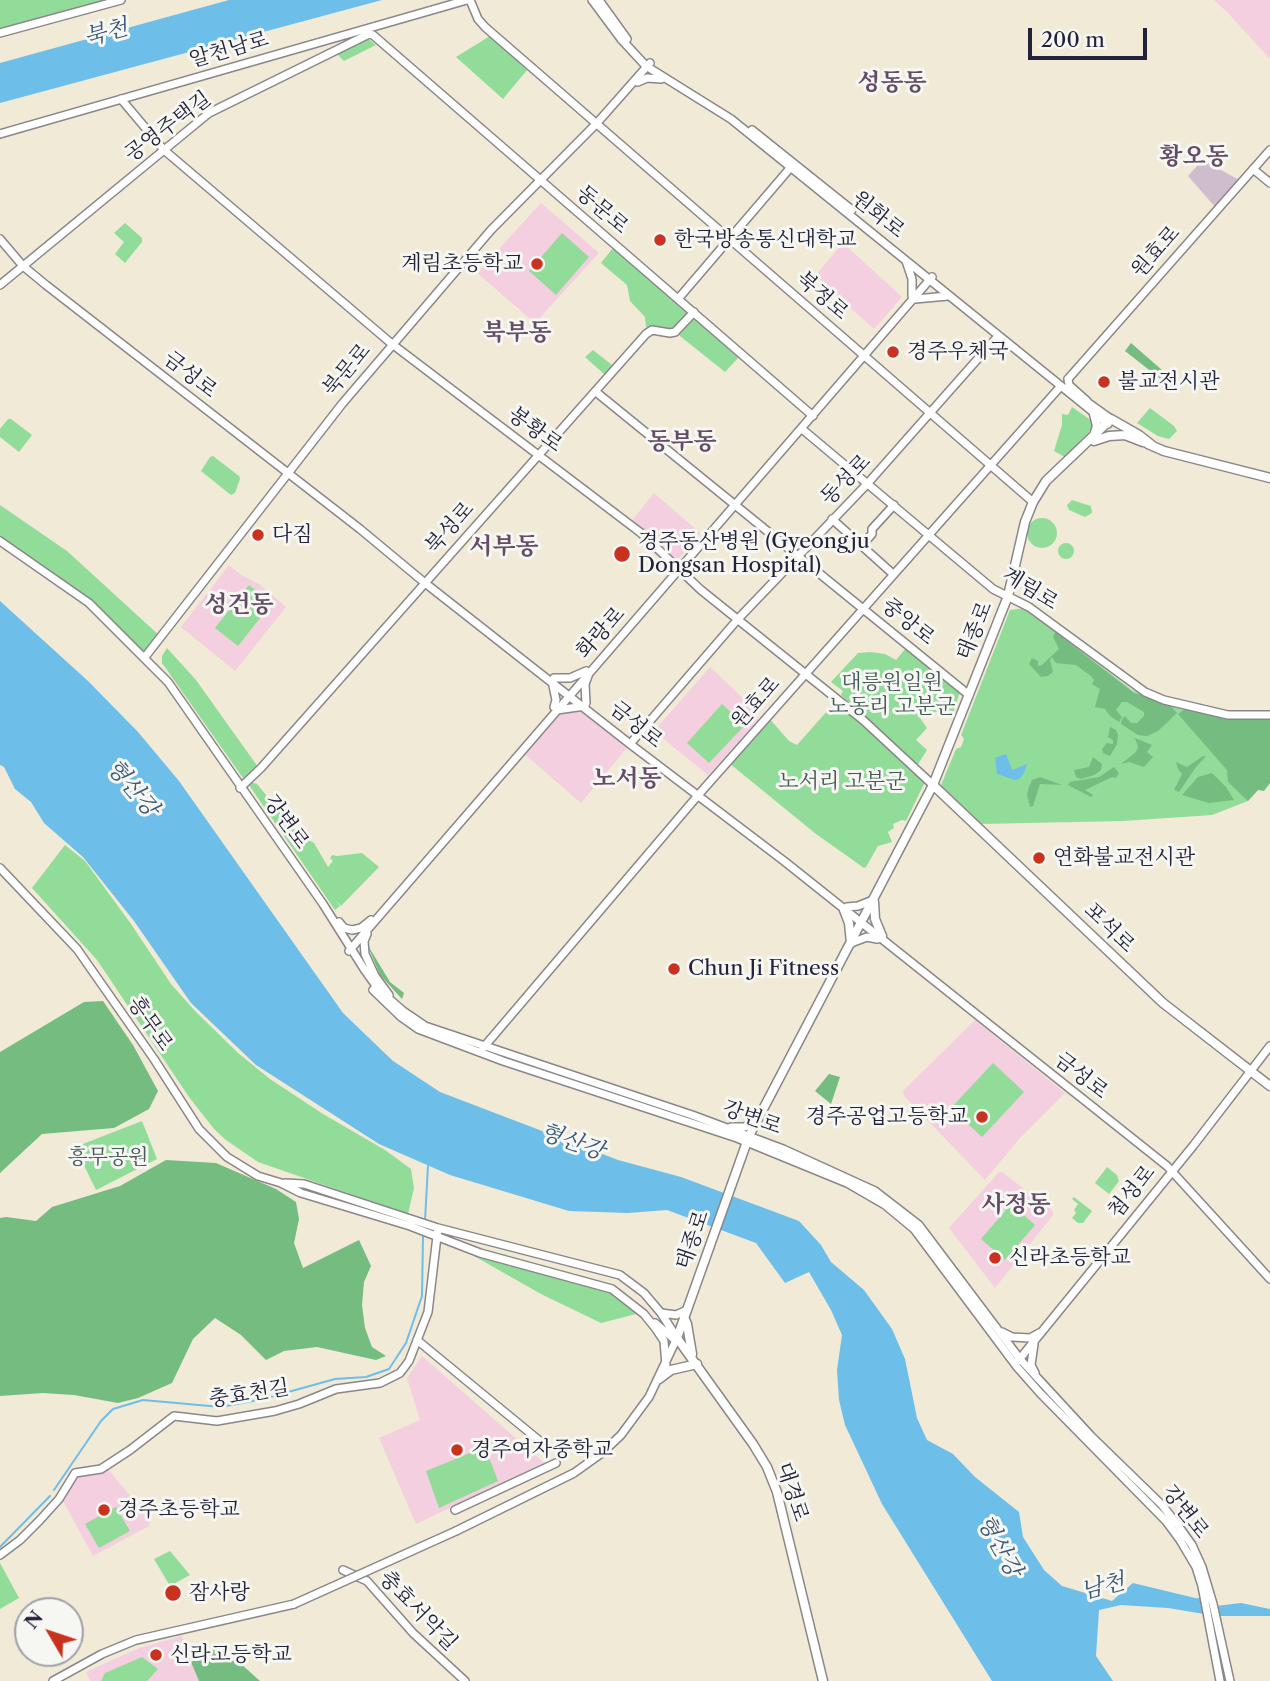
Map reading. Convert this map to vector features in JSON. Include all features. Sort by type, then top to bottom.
[{"type":"main road","points":[[1094,414],[1097,426],[1093,440],[1125,435],[1153,446]]},
{"type":"main road","name":"태종로","points":[[677,1339],[746,1142],[933,785],[1008,596],[1032,502],[1045,485],[1111,422]]},
{"type":"main road","name":"원화로","points":[[1111,422],[1139,435],[1153,446],[1270,478]]},
{"type":"main road","name":"포석로","points":[[933,785],[1163,1003],[1270,1086]]},
{"type":"main road","points":[[874,899],[881,938]]},
{"type":"main road","points":[[845,909],[851,943]]},
{"type":"main road","points":[[659,1379],[671,1370],[694,1361],[685,1314]]},
{"type":"main road","name":"대경로","points":[[677,1339],[767,1467],[777,1492],[824,1681]]},
{"type":"street","points":[[0,33],[121,0]]},
{"type":"street","name":"알천남로","points":[[0,134],[469,0]]},
{"type":"street","name":"북정로","points":[[469,0],[485,27],[1032,502]]},
{"type":"street","name":"원화로","points":[[592,0],[630,50],[665,79],[732,119],[930,277],[998,336],[1111,422]]},
{"type":"street","name":"원화로","points":[[599,0],[650,66],[732,114],[1094,414],[1111,422]]},
{"type":"street","name":"동문로","points":[[373,28],[379,41],[391,52],[812,414]]},
{"type":"street","points":[[328,54],[369,34],[379,41]]},
{"type":"street","name":"공영주택길","points":[[0,285],[209,113],[328,54],[343,36]]},
{"type":"street","points":[[307,64],[320,54],[317,47],[309,46]]},
{"type":"street","points":[[630,50],[639,68],[637,80],[665,79]]},
{"type":"street","name":"북문로","points":[[145,657],[233,546],[288,471],[392,344],[504,215],[541,181],[650,66]]},
{"type":"street","name":"봉황로","points":[[121,99],[164,150],[392,344],[612,510],[738,619],[870,727],[933,785]]},
{"type":"street","name":"원효로","points":[[1068,379],[1270,150]]},
{"type":"street","points":[[678,299],[791,167]]},
{"type":"street","points":[[1253,169],[1270,183]]},
{"type":"street","name":"금성로","points":[[0,233],[24,265],[502,638],[1174,1170],[1270,1273]]},
{"type":"street","name":"금성로","points":[[0,239],[24,265],[288,471]]},
{"type":"street","points":[[906,260],[912,279],[913,298],[949,296]]},
{"type":"street","name":"화랑로","points":[[735,505],[930,277]]},
{"type":"street","name":"북성로","points":[[240,788],[261,768],[649,331],[675,332],[694,312]]},
{"type":"street","name":"동성로","points":[[632,742],[738,619],[868,483],[998,336]]},
{"type":"street","points":[[1059,384],[1068,379],[1069,384],[1088,403]]},
{"type":"street","name":"원효로","points":[[482,1050],[699,794],[1059,384]]},
{"type":"street","name":"중앙로","points":[[596,392],[969,695]]},
{"type":"street","name":"화랑로","points":[[349,948],[569,692],[802,429],[812,414]]},
{"type":"street","name":"계림로","points":[[802,429],[993,589],[1029,607],[1145,692],[1164,700],[1228,715],[1270,715]]},
{"type":"street","points":[[861,545],[894,505]]},
{"type":"street","points":[[832,519],[893,574]]},
{"type":"street","name":"강변로","points":[[0,541],[89,603],[168,682],[333,919],[375,992],[401,1013],[482,1050],[746,1142],[874,1194],[906,1213],[998,1330],[1017,1362],[1162,1505],[1192,1545],[1199,1567]]},
{"type":"street","points":[[588,671],[585,684],[586,705],[555,709],[553,679],[570,678],[588,671]]},
{"type":"street","name":"강변로","points":[[240,788],[379,990],[396,1004],[401,1013]]},
{"type":"street","name":"흥무로","points":[[0,868],[83,957],[205,1138],[244,1169],[281,1183],[304,1184],[433,1230],[621,1275],[665,1314],[677,1339]]},
{"type":"street","points":[[845,909],[874,899]]},
{"type":"street","points":[[333,919],[344,928],[352,930],[374,920]]},
{"type":"street","points":[[374,920],[364,941],[365,954],[375,976],[396,1004]]},
{"type":"street","points":[[851,943],[867,937],[881,938]]},
{"type":"street","name":"첨성로","points":[[1017,1362],[1174,1170],[1270,1046]]},
{"type":"street","name":"강변로","points":[[482,1050],[720,1125],[746,1142]]},
{"type":"street","points":[[720,1125],[745,1127],[759,1116]]},
{"type":"street","name":"금성로","points":[[1174,1170],[1270,1279]]},
{"type":"street","name":"흥무로","points":[[433,1230],[480,1252],[612,1289],[677,1339]]},
{"type":"street","name":"충효천길","points":[[0,1555],[40,1520],[59,1499],[75,1473],[105,1467],[174,1416],[217,1421],[275,1411],[343,1387],[380,1384],[404,1370],[430,1300],[433,1230]]},
{"type":"street","name":"강변로","points":[[930,1244],[1017,1362],[1065,1421],[1166,1521],[1199,1567]]},
{"type":"street","name":"흥무로","points":[[644,1314],[664,1341],[666,1365]]},
{"type":"street","points":[[665,1314],[685,1314]]},
{"type":"street","points":[[998,1330],[1012,1337],[1030,1338],[1043,1331]]},
{"type":"street","name":"태종로","points":[[53,1681],[102,1654],[136,1640],[294,1604],[557,1482],[591,1461],[628,1427],[659,1379],[677,1339]]},
{"type":"street","points":[[417,1340],[541,1442]]},
{"type":"street","points":[[1035,1340],[1031,1365],[1039,1381]]},
{"type":"street","points":[[455,1510],[556,1463]]},
{"type":"street","points":[[1199,1567],[1230,1681]]},
{"type":"street","name":"충효서악길","points":[[343,1570],[367,1581],[413,1633],[465,1681]]},
{"type":"street","points":[[1216,1635],[1220,1681]]},
{"type":"shaded area","points":[[1214,0],[1270,0],[1270,59],[1227,12]]},
{"type":"shaded area","points":[[1199,158],[1241,181],[1216,208],[1188,176],[1197,166],[1195,162]]},
{"type":"shaded area","name":"계림초등학교","points":[[541,203],[599,253],[535,323],[477,273]]},
{"type":"shaded area","points":[[843,243],[902,297],[874,329],[815,276]]},
{"type":"shaded area","points":[[654,493],[700,533],[676,562],[630,523]]},
{"type":"shaded area","points":[[229,565],[259,584],[286,607],[235,671],[181,627]]},
{"type":"shaded area","points":[[710,667],[744,699],[758,720],[708,775],[654,731]]},
{"type":"shaded area","points":[[585,706],[630,744],[581,803],[521,751],[556,710]]},
{"type":"shaded area","name":"경주공업고등학교","points":[[975,1020],[1065,1093],[1020,1138],[985,1180],[904,1096],[903,1091]]},
{"type":"shaded area","name":"신라초등학교","points":[[999,1172],[1053,1211],[1053,1215],[995,1288],[949,1228]]},
{"type":"shaded area","name":"경주여자중학교","points":[[422,1356],[544,1463],[416,1524],[379,1438],[420,1420],[407,1378]]},
{"type":"shaded area","name":"경주초등학교","points":[[108,1469],[150,1520],[149,1526],[93,1556],[62,1499],[77,1475]]},
{"type":"shaded area","name":"신라고등학교","points":[[182,1636],[199,1681],[90,1681],[86,1672],[139,1648]]},
{"type":"green space","points":[[0,0],[107,0],[0,30]]},
{"type":"green space","points":[[365,36],[376,45],[344,61],[335,52]]},
{"type":"green space","points":[[490,36],[527,70],[503,99],[456,57]]},
{"type":"green space","points":[[125,223],[142,238],[142,242],[125,263],[115,254],[124,242],[114,233]]},
{"type":"green space","points":[[562,233],[589,257],[556,295],[529,271]]},
{"type":"green space","points":[[613,248],[740,356],[725,372],[675,332],[646,327],[645,317],[630,301],[627,285],[601,263]]},
{"type":"green space","points":[[1131,343],[1177,383],[1176,391],[1125,351]]},
{"type":"green space","points":[[593,350],[612,365],[605,375],[585,357]]},
{"type":"green space","points":[[1072,407],[1092,421],[1092,429],[1065,457],[1054,451],[1062,425],[1062,414],[1068,415]]},
{"type":"green space","points":[[1150,408],[1174,426],[1177,431],[1169,439],[1158,436],[1137,423]]},
{"type":"green space","points":[[8,419],[32,435],[19,452],[0,437],[0,429]]},
{"type":"green space","points":[[213,456],[239,476],[235,493],[231,495],[201,471]]},
{"type":"green space","points":[[1072,500],[1091,506],[1092,513],[1085,517],[1069,510],[1067,505]]},
{"type":"green space","points":[[0,505],[67,551],[161,637],[145,657],[89,603],[0,541]]},
{"type":"green space","points":[[1042,518],[1052,523],[1057,533],[1052,543],[1042,548],[1032,543],[1027,533],[1032,523]]},
{"type":"green space","points":[[1066,543],[1072,545],[1072,557],[1066,559],[1060,557],[1058,551],[1060,545]]},
{"type":"green space","points":[[249,585],[272,603],[238,646],[215,628]]},
{"type":"green space","points":[[1025,608],[1132,690],[1147,697],[1185,709],[1254,720],[1270,717],[1270,776],[1248,801],[1212,815],[1123,821],[980,824],[943,790],[941,785],[956,749],[961,747],[964,739],[961,735],[1010,610]]},
{"type":"green space","points":[[1055,632],[1134,693],[1167,702],[1177,713],[1158,731],[1147,736],[1138,735],[1121,724],[1122,719],[1125,716],[1131,723],[1137,723],[1144,716],[1144,712],[1122,702],[1116,710],[1122,717],[1119,722],[1105,709],[1095,707],[1100,689],[1092,684],[1094,680],[1091,676],[1076,665],[1056,663],[1052,657],[1050,660],[1053,672],[1041,677],[1029,664],[1032,658],[1038,661],[1038,666],[1042,665],[1059,649],[1053,637]]},
{"type":"green space","points":[[167,648],[196,680],[258,767],[246,778],[243,778],[162,663],[162,656]]},
{"type":"green space","name":"대릉원일원 노동리 고분군","points":[[906,648],[960,692],[953,713],[938,711],[920,718],[927,728],[916,740],[927,750],[917,766],[841,695],[843,691],[831,682],[858,653],[885,654],[896,660]]},
{"type":"green space","name":"노서리 고분군","points":[[836,701],[925,782],[906,821],[893,824],[894,828],[888,832],[892,842],[878,846],[864,868],[816,834],[729,763],[768,717],[789,741],[797,745]]},
{"type":"green space","points":[[722,704],[745,725],[709,763],[687,743]]},
{"type":"green space","points":[[1185,709],[1254,720],[1270,717],[1270,783],[1264,791],[1258,790],[1248,801],[1228,782],[1227,770],[1178,714]]},
{"type":"green space","points":[[1110,727],[1116,730],[1118,735],[1117,744],[1110,756],[1103,753],[1102,749],[1107,743],[1113,744],[1113,740],[1108,737]]},
{"type":"green space","points":[[1135,738],[1152,745],[1147,752],[1153,757],[1144,767],[1129,762],[1121,764],[1136,752],[1138,747]]},
{"type":"green space","points":[[1206,756],[1179,792],[1174,790],[1182,774],[1176,762],[1187,767]]},
{"type":"green space","points":[[1093,757],[1102,764],[1101,770],[1081,779],[1076,777],[1074,770],[1089,767]]},
{"type":"green space","points":[[1114,767],[1119,773],[1116,778],[1112,777],[1085,790],[1093,795],[1091,797],[1068,785],[1070,782],[1099,777]]},
{"type":"green space","points":[[1212,773],[1234,800],[1209,803],[1182,795],[1198,777]]},
{"type":"green space","points":[[1040,777],[1062,785],[1040,784],[1033,806],[1030,807],[1027,795],[1029,787],[1032,780]]},
{"type":"green space","points":[[251,782],[257,784],[297,833],[314,843],[328,867],[333,861],[330,858],[332,855],[362,853],[379,867],[341,906],[336,900],[340,906],[335,910],[249,785]]},
{"type":"green space","points":[[65,845],[85,861],[171,984],[238,1053],[270,1079],[411,1169],[414,1188],[408,1214],[258,1162],[214,1129],[189,1097],[97,960],[32,888]]},
{"type":"green space","points":[[367,944],[390,982],[404,993],[402,999],[380,975]]},
{"type":"green space","points":[[103,1001],[133,1045],[158,1091],[149,1109],[114,1128],[42,1134],[0,1173],[0,1052],[84,1002]]},
{"type":"green space","points":[[993,1063],[1024,1092],[982,1137],[951,1108]]},
{"type":"green space","points":[[829,1074],[840,1077],[831,1104],[815,1091]]},
{"type":"green space","name":"흥무공원","points":[[142,1121],[157,1159],[96,1190],[75,1147]]},
{"type":"green space","points":[[166,1160],[216,1163],[276,1189],[296,1202],[299,1219],[294,1243],[303,1268],[359,1240],[371,1266],[364,1282],[362,1305],[365,1328],[372,1347],[386,1356],[376,1360],[317,1347],[284,1351],[266,1360],[241,1335],[215,1318],[193,1339],[172,1383],[138,1398],[118,1403],[74,1395],[43,1393],[0,1396],[0,1218],[36,1221],[52,1207],[120,1186]]},
{"type":"green space","points":[[1107,1167],[1117,1175],[1119,1181],[1109,1194],[1095,1183]]},
{"type":"green space","points":[[1074,1197],[1092,1211],[1083,1223],[1072,1218],[1078,1204],[1072,1199]]},
{"type":"green space","points":[[1011,1204],[1035,1225],[1005,1260],[981,1239]]},
{"type":"green space","points":[[467,1252],[612,1291],[640,1313],[601,1323],[541,1294]]},
{"type":"green space","points":[[485,1447],[498,1481],[439,1508],[426,1471]]},
{"type":"green space","points":[[116,1507],[130,1531],[99,1548],[85,1524]]},
{"type":"green space","points":[[170,1551],[190,1575],[170,1586],[154,1559]]},
{"type":"green space","points":[[0,1563],[18,1597],[14,1597],[14,1601],[0,1609]]},
{"type":"green space","points":[[213,1648],[240,1663],[260,1681],[199,1681],[191,1662]]},
{"type":"green space","points":[[142,1657],[158,1669],[147,1681],[101,1681],[105,1673]]},
{"type":"water","points":[[229,0],[382,0],[0,103],[0,63]]},
{"type":"water","name":"형산강","points":[[0,601],[88,681],[138,732],[179,781],[343,1013],[393,1061],[440,1092],[618,1160],[681,1177],[799,1221],[821,1245],[831,1262],[864,1290],[892,1329],[905,1359],[917,1418],[927,1440],[953,1454],[975,1477],[1019,1512],[1023,1537],[1044,1570],[1062,1586],[1112,1601],[1133,1583],[1195,1598],[1211,1599],[1216,1606],[1241,1603],[1270,1609],[1270,1616],[1216,1616],[1168,1608],[1121,1605],[1099,1610],[1096,1656],[1113,1681],[992,1681],[882,1504],[845,1425],[839,1400],[837,1370],[842,1335],[809,1272],[785,1283],[756,1243],[667,1210],[628,1213],[569,1211],[450,1175],[379,1144],[256,1065],[191,1003],[134,921],[83,857],[44,823],[31,802],[15,789],[4,767],[0,765]]},
{"type":"water","points":[[1006,754],[1012,770],[1027,764],[1019,779],[997,774],[995,758]]},
{"type":"waterway","points":[[425,1220],[428,1166]]},
{"type":"waterway","points":[[54,1490],[101,1421],[113,1409],[143,1400],[221,1407],[263,1399],[335,1379],[366,1377],[389,1369],[406,1343],[422,1296],[423,1236]]},
{"type":"waterway","points":[[0,1547],[50,1496]]},
{"type":"place","name":"한국방송통신대학교","points":[[660,240]]},
{"type":"place","name":"계림초등학교","points":[[537,264]]},
{"type":"place","name":"경주우체국","points":[[893,352]]},
{"type":"place","name":"불교전시관","points":[[1104,382]]},
{"type":"place","name":"다짐","points":[[258,535]]},
{"type":"place","name":"경주동산병원 (Gyeongju Dongsan Hospital)","points":[[622,554]]},
{"type":"place","name":"연화불교전시관","points":[[1039,858]]},
{"type":"place","name":"Chun Ji Fitness","points":[[674,969]]},
{"type":"place","name":"경주공업고등학교","points":[[982,1117]]},
{"type":"place","name":"신라초등학교","points":[[995,1258]]},
{"type":"place","name":"경주여자중학교","points":[[457,1450]]},
{"type":"place","name":"경주초등학교","points":[[104,1510]]},
{"type":"place","name":"잠사랑","points":[[173,1593]]},
{"type":"place","name":"신라고등학교","points":[[156,1655]]},
{"type":"district","name":"성동동","points":[[892,83]]},
{"type":"district","name":"황오동","points":[[1194,157]]},
{"type":"district","name":"북부동","points":[[517,333]]},
{"type":"district","name":"동부동","points":[[682,442]]},
{"type":"district","name":"서부동","points":[[504,547]]},
{"type":"district","name":"성건동","points":[[239,605]]},
{"type":"district","name":"노서동","points":[[627,779]]},
{"type":"district","name":"사정동","points":[[1016,1205]]},
{"type":"water label","name":"북천","points":[[106,33]]},
{"type":"water label","name":"남천","points":[[1103,1587]]}]
